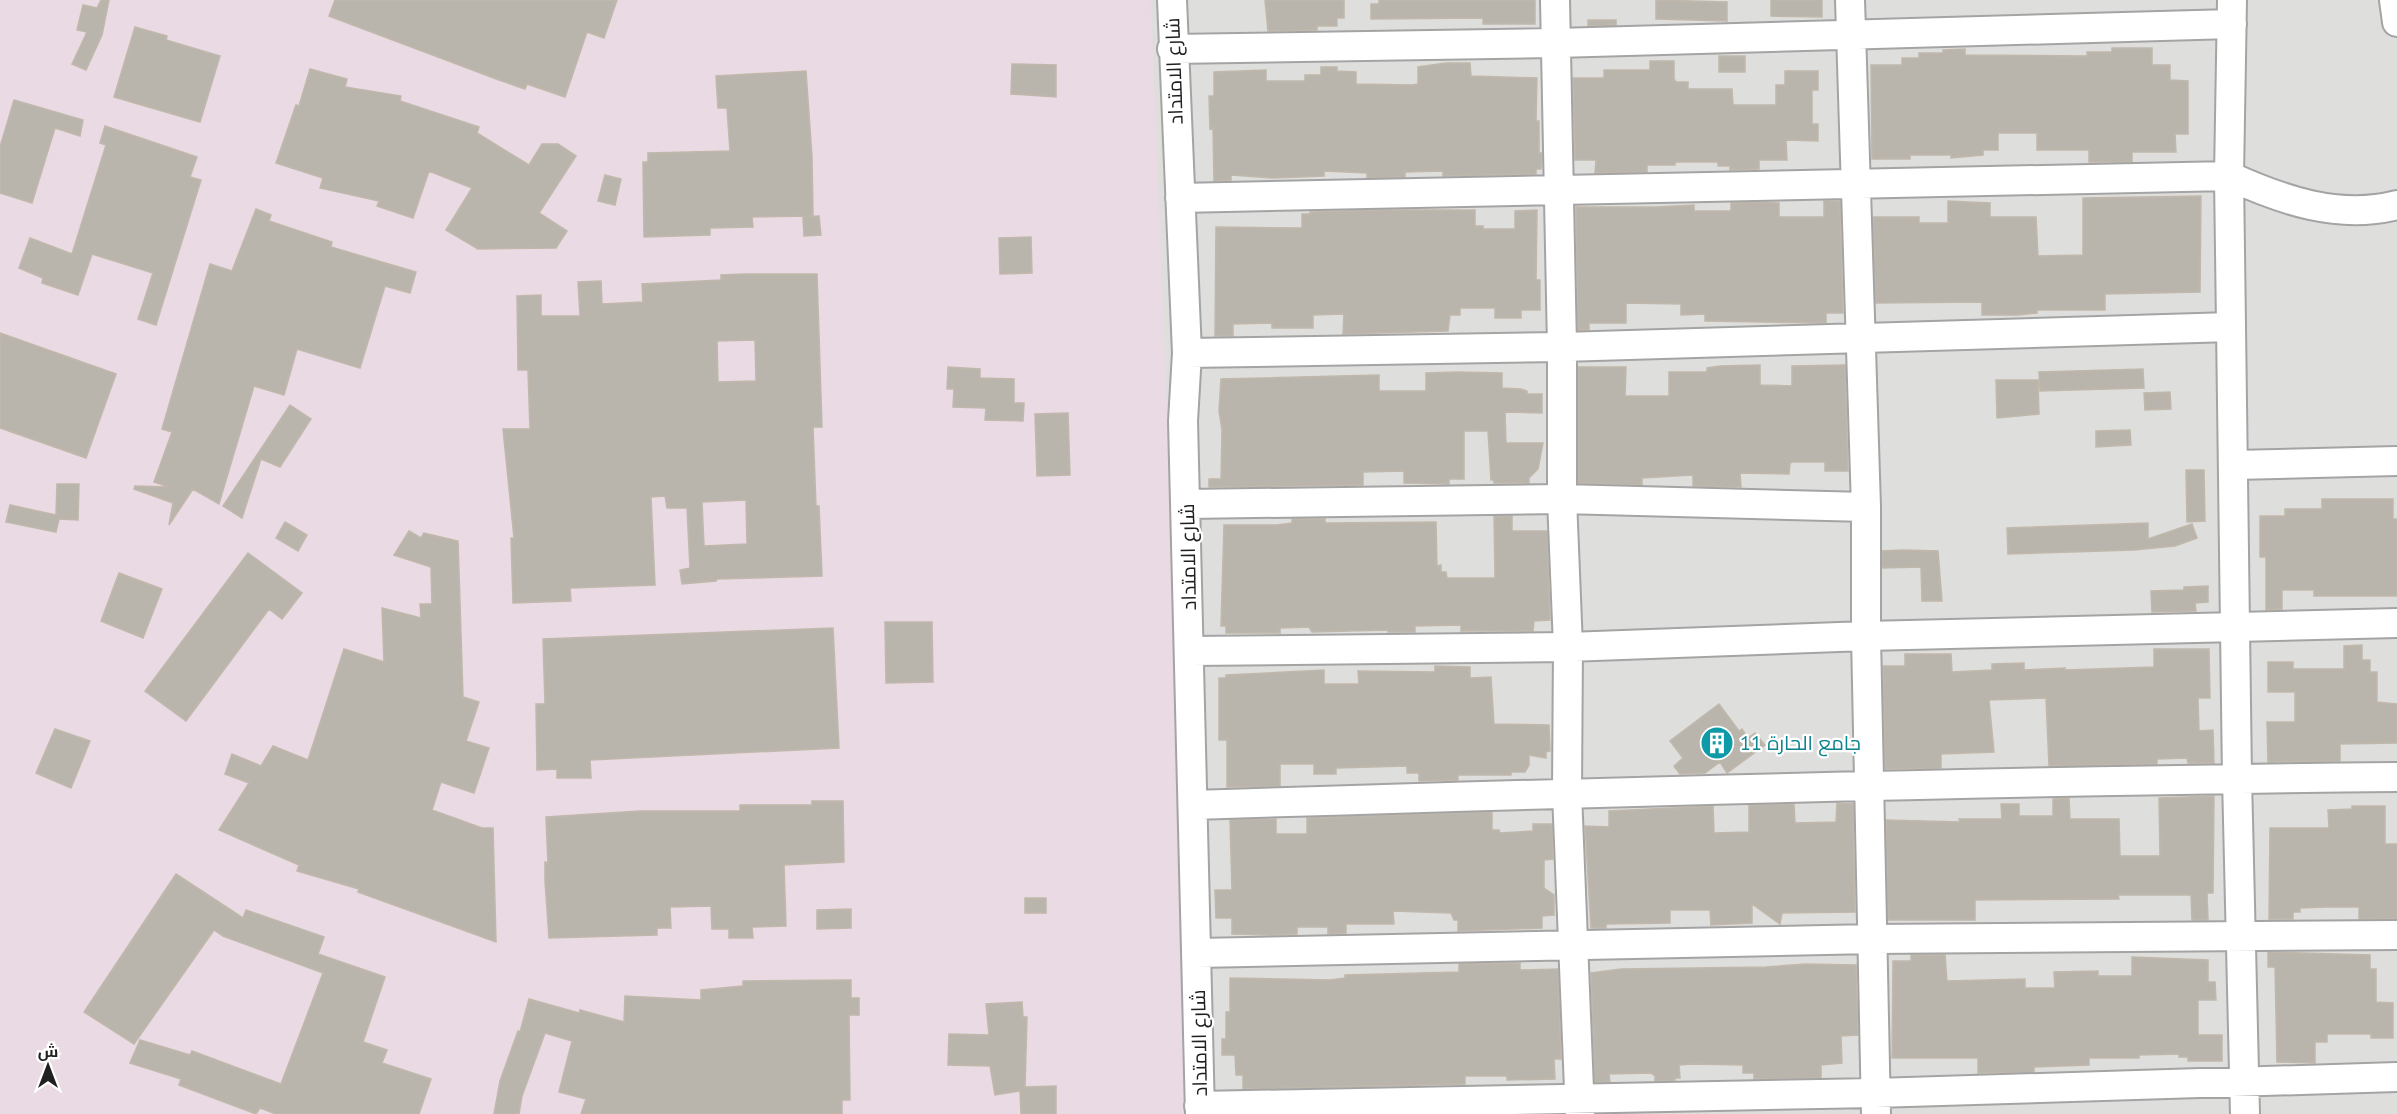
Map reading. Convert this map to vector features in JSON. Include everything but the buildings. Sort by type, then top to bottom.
[{"type":"street","name":"شارع الامتداد","points":[[1172,0],[1172,49],[1186,353],[1183,421],[1198,953],[1199,1110]]},
{"type":"street","points":[[1555,0],[1560,191],[1562,499],[1568,647],[1567,793],[1580,1106]]},
{"type":"street","points":[[1850,0],[1858,338],[1866,507],[1868,786],[1875,1103]]},
{"type":"street","points":[[2394,0],[2397,22]]},
{"type":"street","points":[[1172,49],[1556,43],[1851,34],[2232,12],[2229,176],[2235,465],[2237,778],[2246,1114]]},
{"type":"street","points":[[1180,198],[2229,176],[2300,204],[2341,211],[2383,209],[2397,205]]},
{"type":"street","points":[[1186,353],[1562,347],[2231,327]]},
{"type":"street","points":[[2235,465],[2397,461]]},
{"type":"street","points":[[1187,504],[1562,499],[1866,507]]},
{"type":"street","points":[[1190,651],[1568,647],[1866,636],[2397,624]]},
{"type":"street","points":[[1193,805],[1868,786],[2397,777]]},
{"type":"street","points":[[1198,953],[1873,939],[2397,935]]},
{"type":"street","points":[[1199,1110],[1875,1103],[2245,1081],[2397,1077]]},
{"type":"shaded area","points":[[0,0],[2397,0],[2397,1114],[0,1114]]},
{"type":"shaded area","points":[[0,0],[1151,0],[1194,1114],[0,1114]]},
{"type":"place","name":"جامع الحارة 11","points":[[1717,743]]}]
